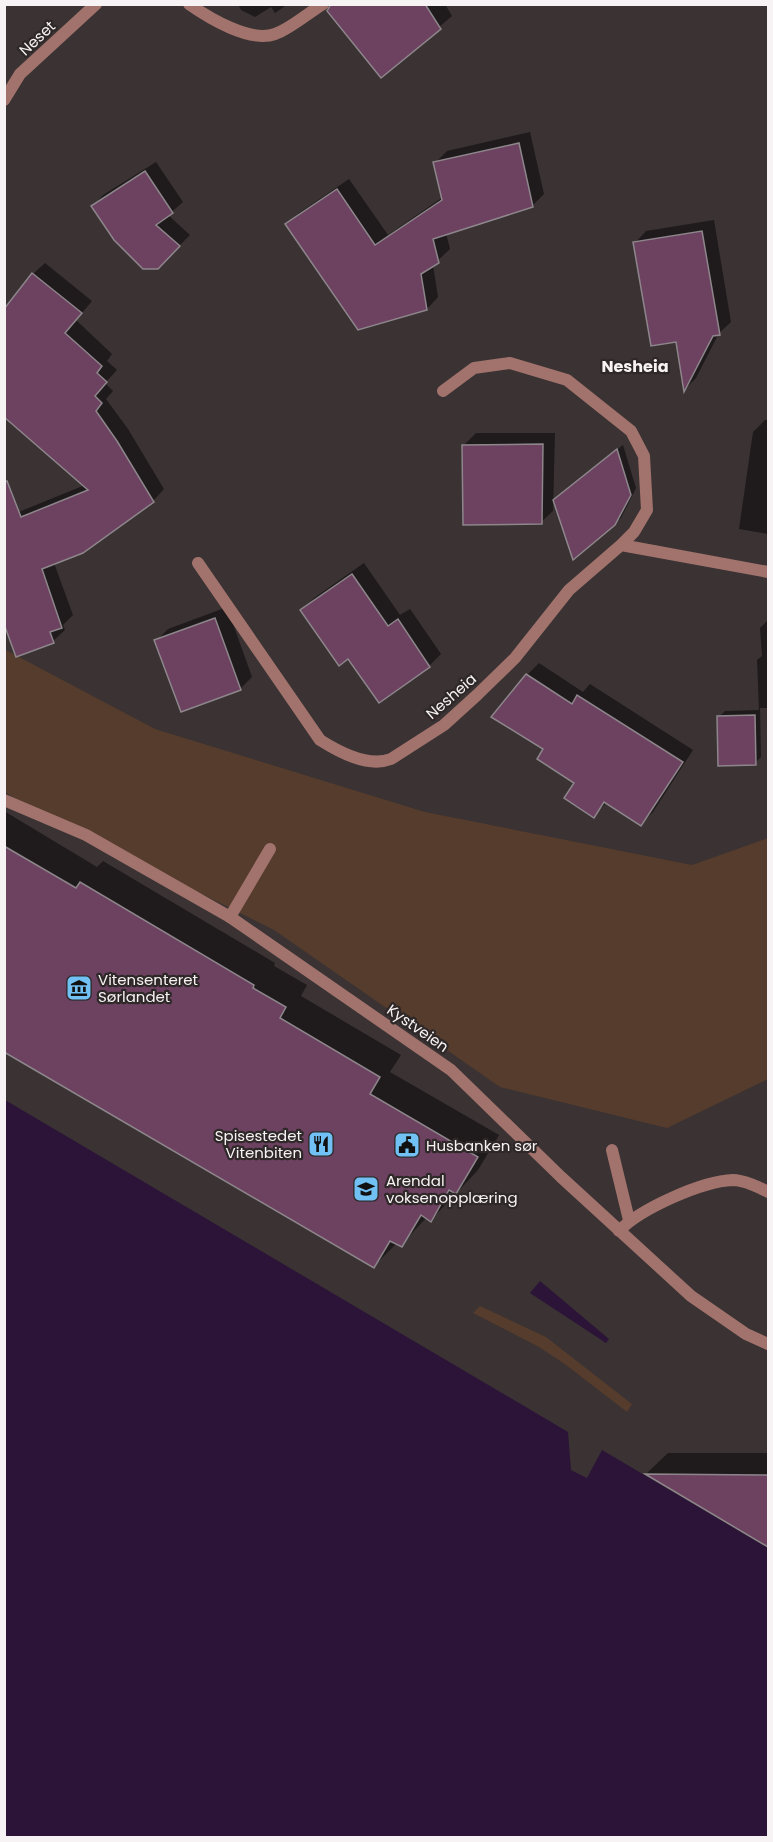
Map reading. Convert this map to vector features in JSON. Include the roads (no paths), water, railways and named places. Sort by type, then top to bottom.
[{"type":"street","name":"Neset","points":[[4,99],[20,74],[96,4]]},
{"type":"street","points":[[189,4],[212,20],[256,36],[274,35],[322,4]]},
{"type":"street","name":"Nesheia","points":[[198,563],[320,740],[346,756],[383,762],[444,724],[515,658],[569,590],[634,532],[647,510],[644,456],[631,431],[567,380],[510,363],[474,368],[443,391]]},
{"type":"street","points":[[621,545],[768,572]]},
{"type":"street","name":"Kystveien","points":[[4,800],[86,835],[230,917],[451,1070],[619,1231],[691,1296],[746,1334],[768,1344]]},
{"type":"street","points":[[230,917],[270,849]]},
{"type":"street","points":[[612,1150],[629,1220]]},
{"type":"street","points":[[619,1231],[629,1220],[682,1192],[734,1180],[768,1192]]},
{"type":"place","name":"Vitensenteret Sørlandet","points":[[79,988]]},
{"type":"place","name":"Spisestedet Vitenbiten","points":[[321,1144]]},
{"type":"place","name":"Husbanken sør","points":[[407,1145]]},
{"type":"place","name":"Arendal voksenopplæring","points":[[366,1189]]},
{"type":"district","name":"Nesheia","points":[[635,366]]}]
